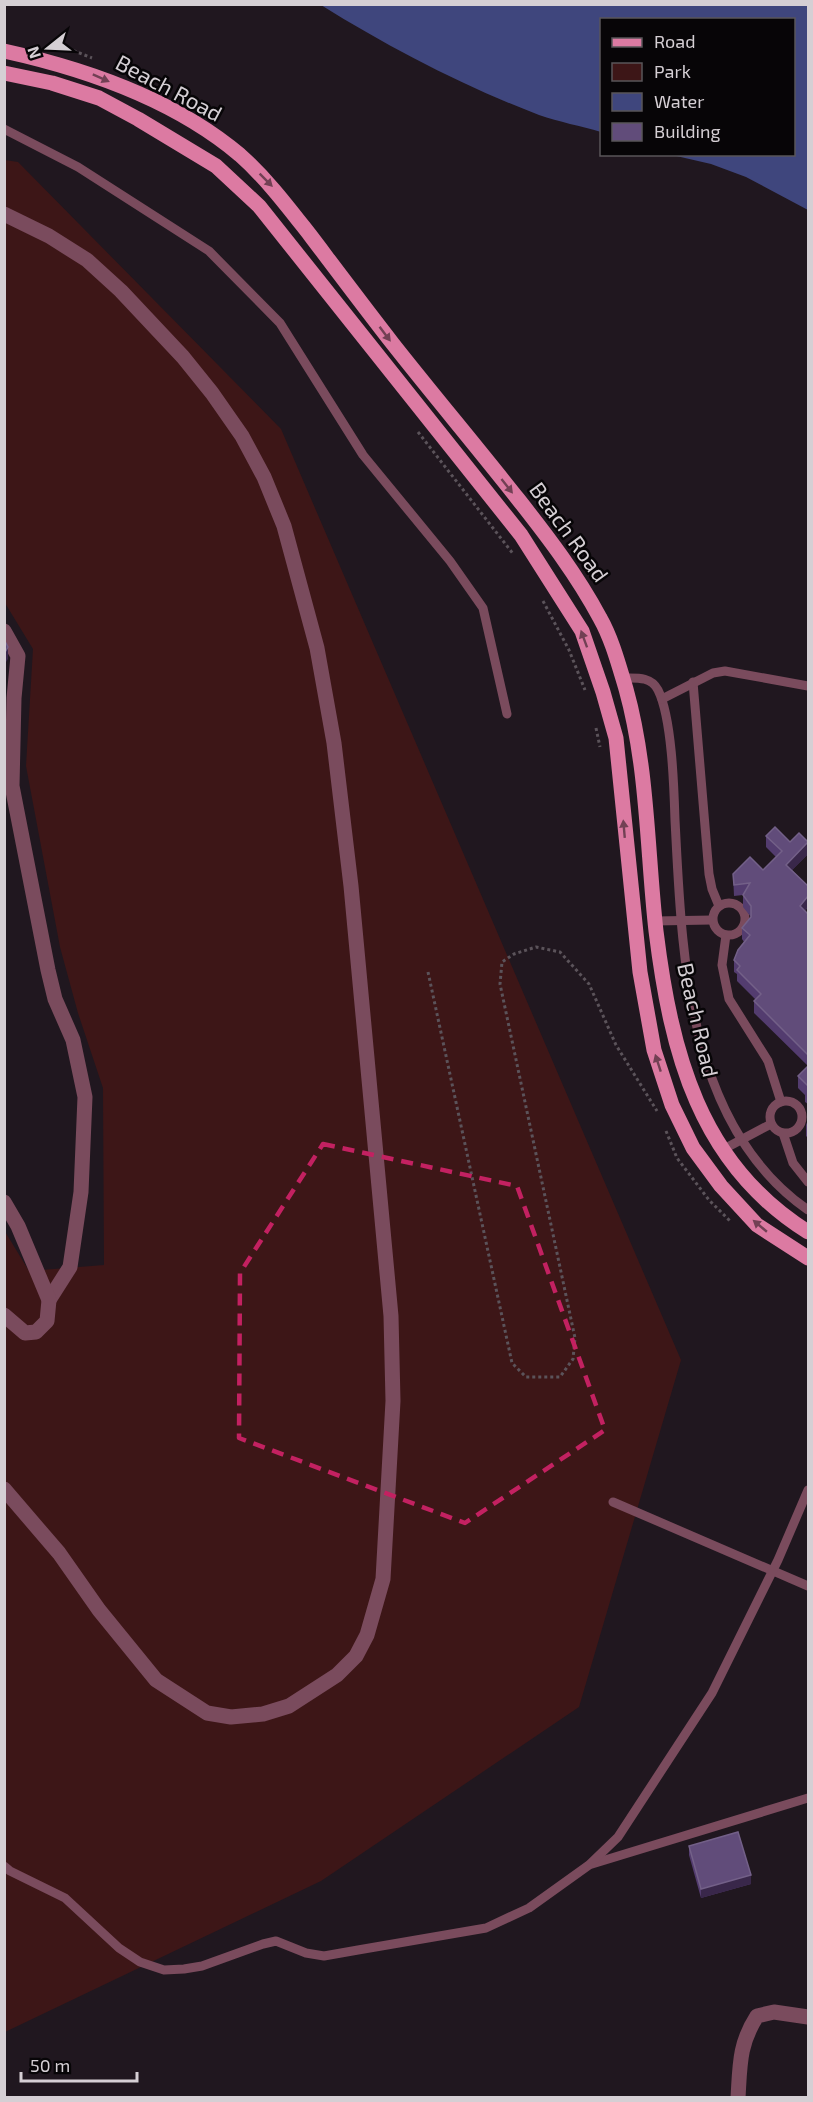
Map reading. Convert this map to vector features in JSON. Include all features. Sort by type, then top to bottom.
[{"type":"main road","name":"Beach Road","points":[[4,51],[92,74],[185,117],[238,154],[271,185],[395,347],[558,549],[602,620],[622,678],[641,765],[656,921],[668,1006],[690,1089],[705,1123],[722,1150],[769,1205],[808,1232]]},
{"type":"main road","points":[[4,73],[52,83],[99,98],[216,166],[258,206],[520,535],[582,631],[616,738],[640,972],[652,1038],[672,1105],[693,1148],[721,1186],[758,1225],[808,1258]]},
{"type":"main road","points":[[628,870],[652,871]]},
{"type":"street","points":[[4,214],[49,236],[87,260],[183,357],[236,427],[264,477],[284,526],[316,648],[334,743],[351,886],[391,1316],[393,1401],[383,1579],[367,1635],[356,1656],[337,1675],[289,1706],[263,1714],[231,1717],[207,1713],[156,1680],[99,1610],[58,1553],[4,1489]]},
{"type":"street","points":[[4,631],[18,656],[14,698],[12,786],[48,970],[55,999],[73,1040],[85,1096],[81,1192],[70,1267],[49,1300],[47,1322],[36,1332],[25,1333],[4,1315]]},
{"type":"street","points":[[4,1202],[18,1226],[49,1300]]},
{"type":"street","points":[[738,2097],[741,2056],[747,2032],[757,2016],[774,2012],[808,2017]]},
{"type":"lane","points":[[4,129],[78,167],[210,251],[279,323],[363,455],[450,561],[483,608],[507,714]]},
{"type":"lane","points":[[662,699],[713,673],[725,671],[808,686]]},
{"type":"lane","points":[[622,678],[640,678],[650,681],[657,688],[662,699],[674,799],[681,921],[696,1029],[716,1088],[742,1138],[763,1167],[785,1191],[808,1210]]},
{"type":"lane","points":[[693,682],[710,874],[712,889],[719,906]]},
{"type":"lane","points":[[729,903],[739,907],[744,916],[740,931],[726,935],[716,930],[712,920],[719,906],[729,903]]},
{"type":"lane","points":[[656,921],[712,920]]},
{"type":"lane","points":[[726,935],[722,965],[729,999],[768,1061],[781,1102]]},
{"type":"lane","points":[[781,1102],[792,1102],[802,1114],[801,1124],[793,1132],[783,1133],[771,1124],[770,1113],[776,1104],[781,1102]]},
{"type":"lane","points":[[722,1150],[771,1124]]},
{"type":"lane","points":[[783,1133],[793,1163],[808,1182]]},
{"type":"lane","points":[[4,1866],[65,1898],[119,1948],[141,1962],[164,1970],[202,1966],[276,1941],[306,1953],[324,1956],[486,1928],[529,1908],[590,1865],[618,1837],[712,1693],[778,1560],[808,1490]]},
{"type":"lane","points":[[613,1502],[808,1586]]},
{"type":"lane","points":[[590,1865],[808,1798]]},
{"type":"path","points":[[49,45],[72,50],[102,62]]},
{"type":"path","points":[[415,428],[515,556]]},
{"type":"path","points":[[539,593],[569,650],[586,692]]},
{"type":"path","points":[[595,724],[601,756]]},
{"type":"path","points":[[428,972],[512,1363],[526,1377],[560,1377],[573,1359],[575,1338],[500,984],[502,962],[514,954],[536,947],[560,952],[589,984],[616,1045],[661,1118],[653,1096]]},
{"type":"path","points":[[665,1128],[676,1158],[709,1200],[735,1225]]},
{"type":"highlighted area","points":[[323,1144],[517,1186],[605,1430],[465,1523],[239,1438],[240,1273]]},
{"type":"green space","points":[[5,160],[18,162],[281,429],[681,1360],[579,1707],[321,1881],[5,2032],[4,1230],[29,1271],[104,1265],[103,1088],[78,1013],[60,947],[26,766],[33,649],[5,603]]},
{"type":"water","points":[[321,5],[808,5],[808,210],[746,177],[711,164],[676,156],[795,156],[795,18],[600,18],[600,132],[539,115],[483,92],[373,36]]},
{"type":"building","points":[[4,642],[8,647],[4,654]]},
{"type":"building","points":[[775,827],[790,842],[799,833],[808,842],[786,865],[808,886],[808,896],[800,906],[808,914],[808,1055],[754,1001],[761,994],[737,970],[740,966],[734,960],[738,950],[750,935],[742,928],[751,917],[751,906],[743,895],[750,883],[734,885],[733,874],[750,857],[763,870],[782,851],[766,836]]},
{"type":"building","points":[[808,1066],[808,1086],[798,1076]]},
{"type":"building","points":[[738,1832],[751,1875],[701,1889],[689,1846]]}]
